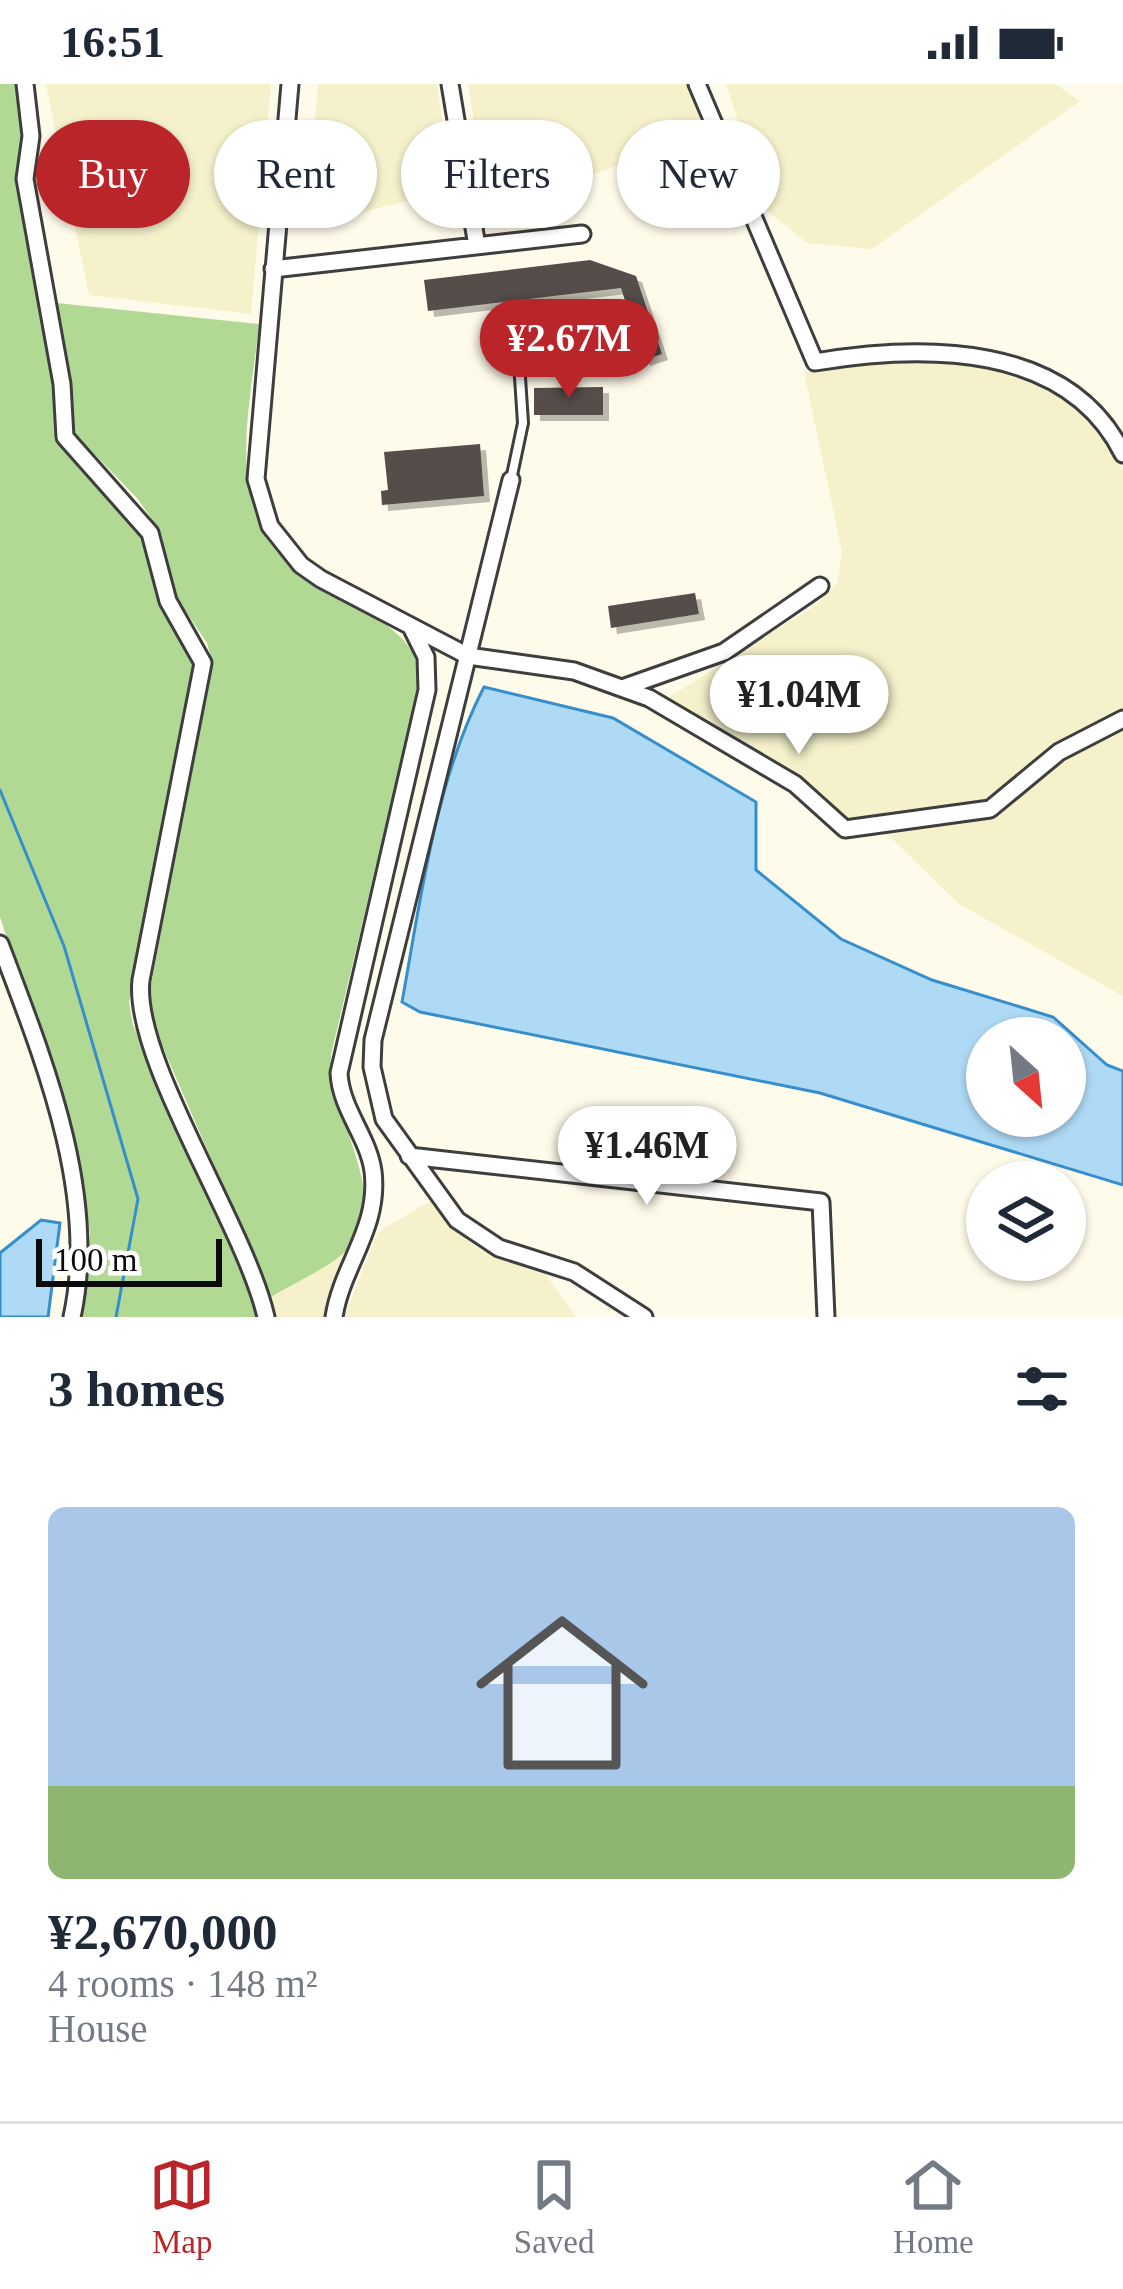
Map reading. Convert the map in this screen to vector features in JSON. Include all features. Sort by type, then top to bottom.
[{"type":"street","points":[[25,84],[31,136],[25,179],[62,384],[65,437],[150,533],[168,601],[203,663],[141,980],[142,1022],[244,1250],[266,1317]]},
{"type":"street","points":[[290,84],[256,454],[261,503],[270,526],[301,565],[468,656],[548,665],[625,687],[795,784],[845,829],[990,809],[1059,752],[1123,718]]},
{"type":"street","points":[[450,84],[477,246]]},
{"type":"street","points":[[697,84],[815,362],[886,350],[970,356],[1072,389],[1106,420],[1123,454]]},
{"type":"street","points":[[273,269],[582,234]]},
{"type":"street","points":[[511,480],[373,1040],[375,1093],[409,1156],[470,1232],[499,1248],[574,1271],[644,1317]]},
{"type":"street","points":[[625,687],[724,652],[820,586]]},
{"type":"street","points":[[334,1317],[369,1230],[373,1189],[367,1151],[340,1089],[340,1056],[429,679],[424,648],[408,625]]},
{"type":"street","points":[[0,944],[67,1155],[81,1234],[72,1317]]},
{"type":"street","points":[[409,1156],[821,1202],[826,1317]]},
{"type":"lane","points":[[511,480],[523,423],[516,316]]},
{"type":"shaded area","points":[[46,84],[271,84],[268,120],[214,120],[214,228],[258,228],[251,314],[89,295],[75,228],[190,228],[190,120],[53,120]]},
{"type":"shaded area","points":[[318,84],[437,84],[442,120],[401,120],[401,202],[377,208],[377,120],[315,120]]},
{"type":"shaded area","points":[[468,84],[689,84],[704,120],[617,120],[617,165],[593,175],[593,120],[474,120]]},
{"type":"shaded area","points":[[726,84],[1055,84],[1080,101],[872,249],[807,243],[780,221],[780,120],[738,120]]},
{"type":"shaded area","points":[[887,358],[969,363],[1048,387],[1068,395],[1100,425],[1123,470],[1123,710],[1055,746],[987,802],[848,821],[799,778],[666,699],[818,604],[838,582],[842,552],[804,372]]},
{"type":"shaded area","points":[[1123,727],[1123,996],[959,904],[884,831],[994,816],[1063,758]]},
{"type":"shaded area","points":[[430,1201],[450,1227],[479,1249],[542,1269],[576,1317],[344,1317],[378,1232]]},
{"type":"shaded area","points":[[353,1245],[325,1317],[276,1317],[271,1297]]},
{"type":"green space","points":[[0,84],[15,84],[22,136],[15,179],[53,385],[56,441],[141,537],[159,604],[193,664],[129,1002],[133,1025],[235,1253],[257,1317],[81,1317],[90,1234],[76,1153],[0,917]]},
{"type":"green space","points":[[57,303],[259,324],[246,452],[260,526],[278,553],[302,574],[383,623],[404,640],[416,661],[418,688],[331,1055],[338,1102],[362,1180],[362,1227],[334,1261],[271,1297],[151,1020],[148,1001],[212,662],[207,643],[176,597],[158,528],[137,498],[74,433]]},
{"type":"water","points":[[484,687],[613,718],[756,802],[756,870],[841,939],[932,980],[1053,1017],[966,1017],[966,1137],[1086,1137],[1086,1046],[1107,1065],[1123,1071],[1123,1185],[1086,1174],[1086,1161],[1044,1161],[820,1093],[420,1012],[402,1002],[432,841],[453,762]]},
{"type":"water","points":[[41,1220],[60,1223],[48,1317],[0,1317],[0,1253]]},
{"type":"building","points":[[590,260],[636,276],[662,354],[644,360],[621,288],[428,311],[424,280]]},
{"type":"building","points":[[603,387],[603,415],[534,415],[534,388]]},
{"type":"building","points":[[480,444],[484,496],[382,505],[381,491],[388,490],[384,452]]},
{"type":"building","points":[[695,593],[699,614],[611,628],[608,606]]},
{"type":"waterway","points":[[0,790],[64,946],[138,1199],[116,1317]]}]
